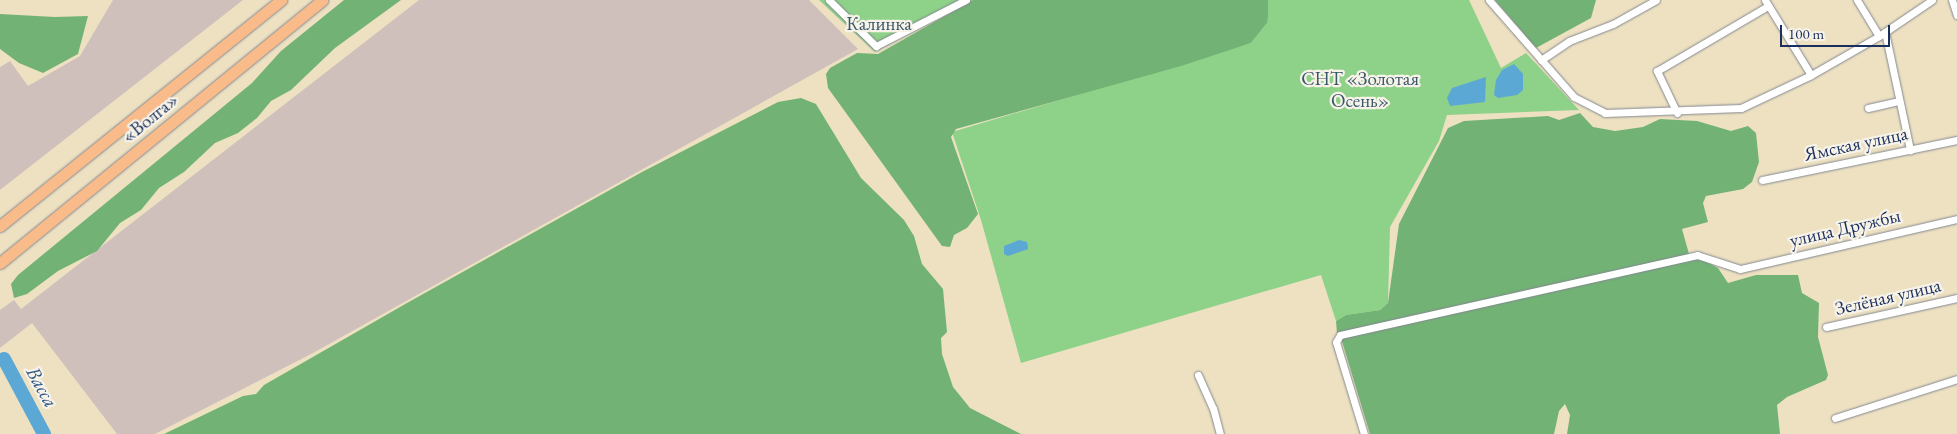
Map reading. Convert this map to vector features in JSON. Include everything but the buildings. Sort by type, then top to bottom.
[{"type":"highway","name":"«Волга»","points":[[0,226],[281,0]]},
{"type":"highway","name":"«Волга»","points":[[0,263],[322,0]]},
{"type":"street","points":[[829,0],[876,46],[966,0]]},
{"type":"street","points":[[1489,0],[1574,97],[1593,110],[1605,114],[1677,113],[1741,108],[1811,75],[1882,34],[1932,0]]},
{"type":"street","points":[[1541,60],[1569,40],[1613,24],[1656,0]]},
{"type":"street","points":[[1857,0],[1882,34],[1910,150]]},
{"type":"street","points":[[1952,0],[1957,15]]},
{"type":"street","points":[[1677,113],[1657,71],[1766,3],[1811,75]]},
{"type":"street","points":[[1868,108],[1899,101]]},
{"type":"street","name":"Ямская улица","points":[[1762,180],[1957,140]]},
{"type":"street","name":"улица Дружбы","points":[[1364,434],[1336,342],[1340,336],[1697,255],[1740,269],[1957,219]]},
{"type":"street","name":"Зелёная улица","points":[[1826,327],[1957,298]]},
{"type":"street","points":[[1198,376],[1213,408],[1220,434]]},
{"type":"street","points":[[1835,418],[1957,379]]},
{"type":"shaded area","points":[[113,0],[243,0],[0,190],[0,67],[10,61],[28,86],[80,56]]},
{"type":"shaded area","points":[[419,0],[809,0],[858,49],[313,353],[155,434],[117,434],[32,323],[0,348],[0,310],[14,300],[21,309]]},
{"type":"green space","points":[[344,0],[401,0],[335,48],[291,90],[271,101],[257,118],[238,133],[215,143],[184,172],[159,188],[141,210],[120,223],[97,251],[58,271],[27,294],[14,298],[11,284],[18,275],[252,83],[281,51]]},
{"type":"green space","name":"Калинка","points":[[819,0],[973,0],[875,52]]},
{"type":"green space","points":[[973,0],[1268,0],[1268,17],[1267,23],[1251,43],[1181,66],[956,129],[951,137],[978,214],[967,228],[954,235],[950,247],[942,246],[828,88],[826,74],[830,68],[857,53],[878,54]]},
{"type":"green space","name":"СНТ «Золотая Осень»","points":[[1268,0],[1469,0],[1501,68],[1526,53],[1579,110],[1447,115],[1439,141],[1390,227],[1388,303],[1380,310],[1346,315],[1336,321],[1321,275],[1021,363],[981,220],[952,132],[1251,43],[1267,23]]},
{"type":"green space","points":[[1495,0],[1596,0],[1591,18],[1536,48]]},
{"type":"green space","points":[[0,14],[55,17],[88,16],[78,54],[43,73],[19,63],[0,49]]},
{"type":"green space","points":[[801,98],[816,104],[861,178],[904,220],[914,236],[922,264],[943,289],[947,332],[941,338],[942,354],[953,387],[970,408],[1021,434],[164,434],[243,396],[256,394],[264,385],[642,172],[778,102]]},
{"type":"green space","points":[[1580,113],[1593,127],[1615,131],[1643,127],[1660,119],[1697,121],[1731,131],[1748,126],[1756,133],[1759,162],[1752,182],[1743,189],[1706,196],[1703,203],[1708,222],[1682,229],[1689,254],[1337,334],[1336,321],[1346,315],[1380,310],[1388,303],[1399,224],[1448,128],[1464,121],[1548,116],[1559,120]]},
{"type":"green space","points":[[1697,257],[1718,268],[1728,283],[1756,275],[1798,275],[1802,293],[1819,303],[1818,337],[1828,375],[1826,380],[1787,397],[1777,405],[1780,434],[1567,434],[1570,415],[1565,404],[1559,411],[1554,434],[1370,434],[1341,338]]},
{"type":"water","points":[[1514,64],[1523,74],[1523,90],[1517,95],[1498,98],[1494,95],[1496,80],[1502,70]]},
{"type":"water","points":[[1486,77],[1485,102],[1450,106],[1447,98],[1452,88]]},
{"type":"water","points":[[1019,240],[1027,242],[1028,249],[1008,256],[1004,254],[1004,246]]},
{"type":"waterway","name":"Васса","points":[[4,359],[44,434]]}]
